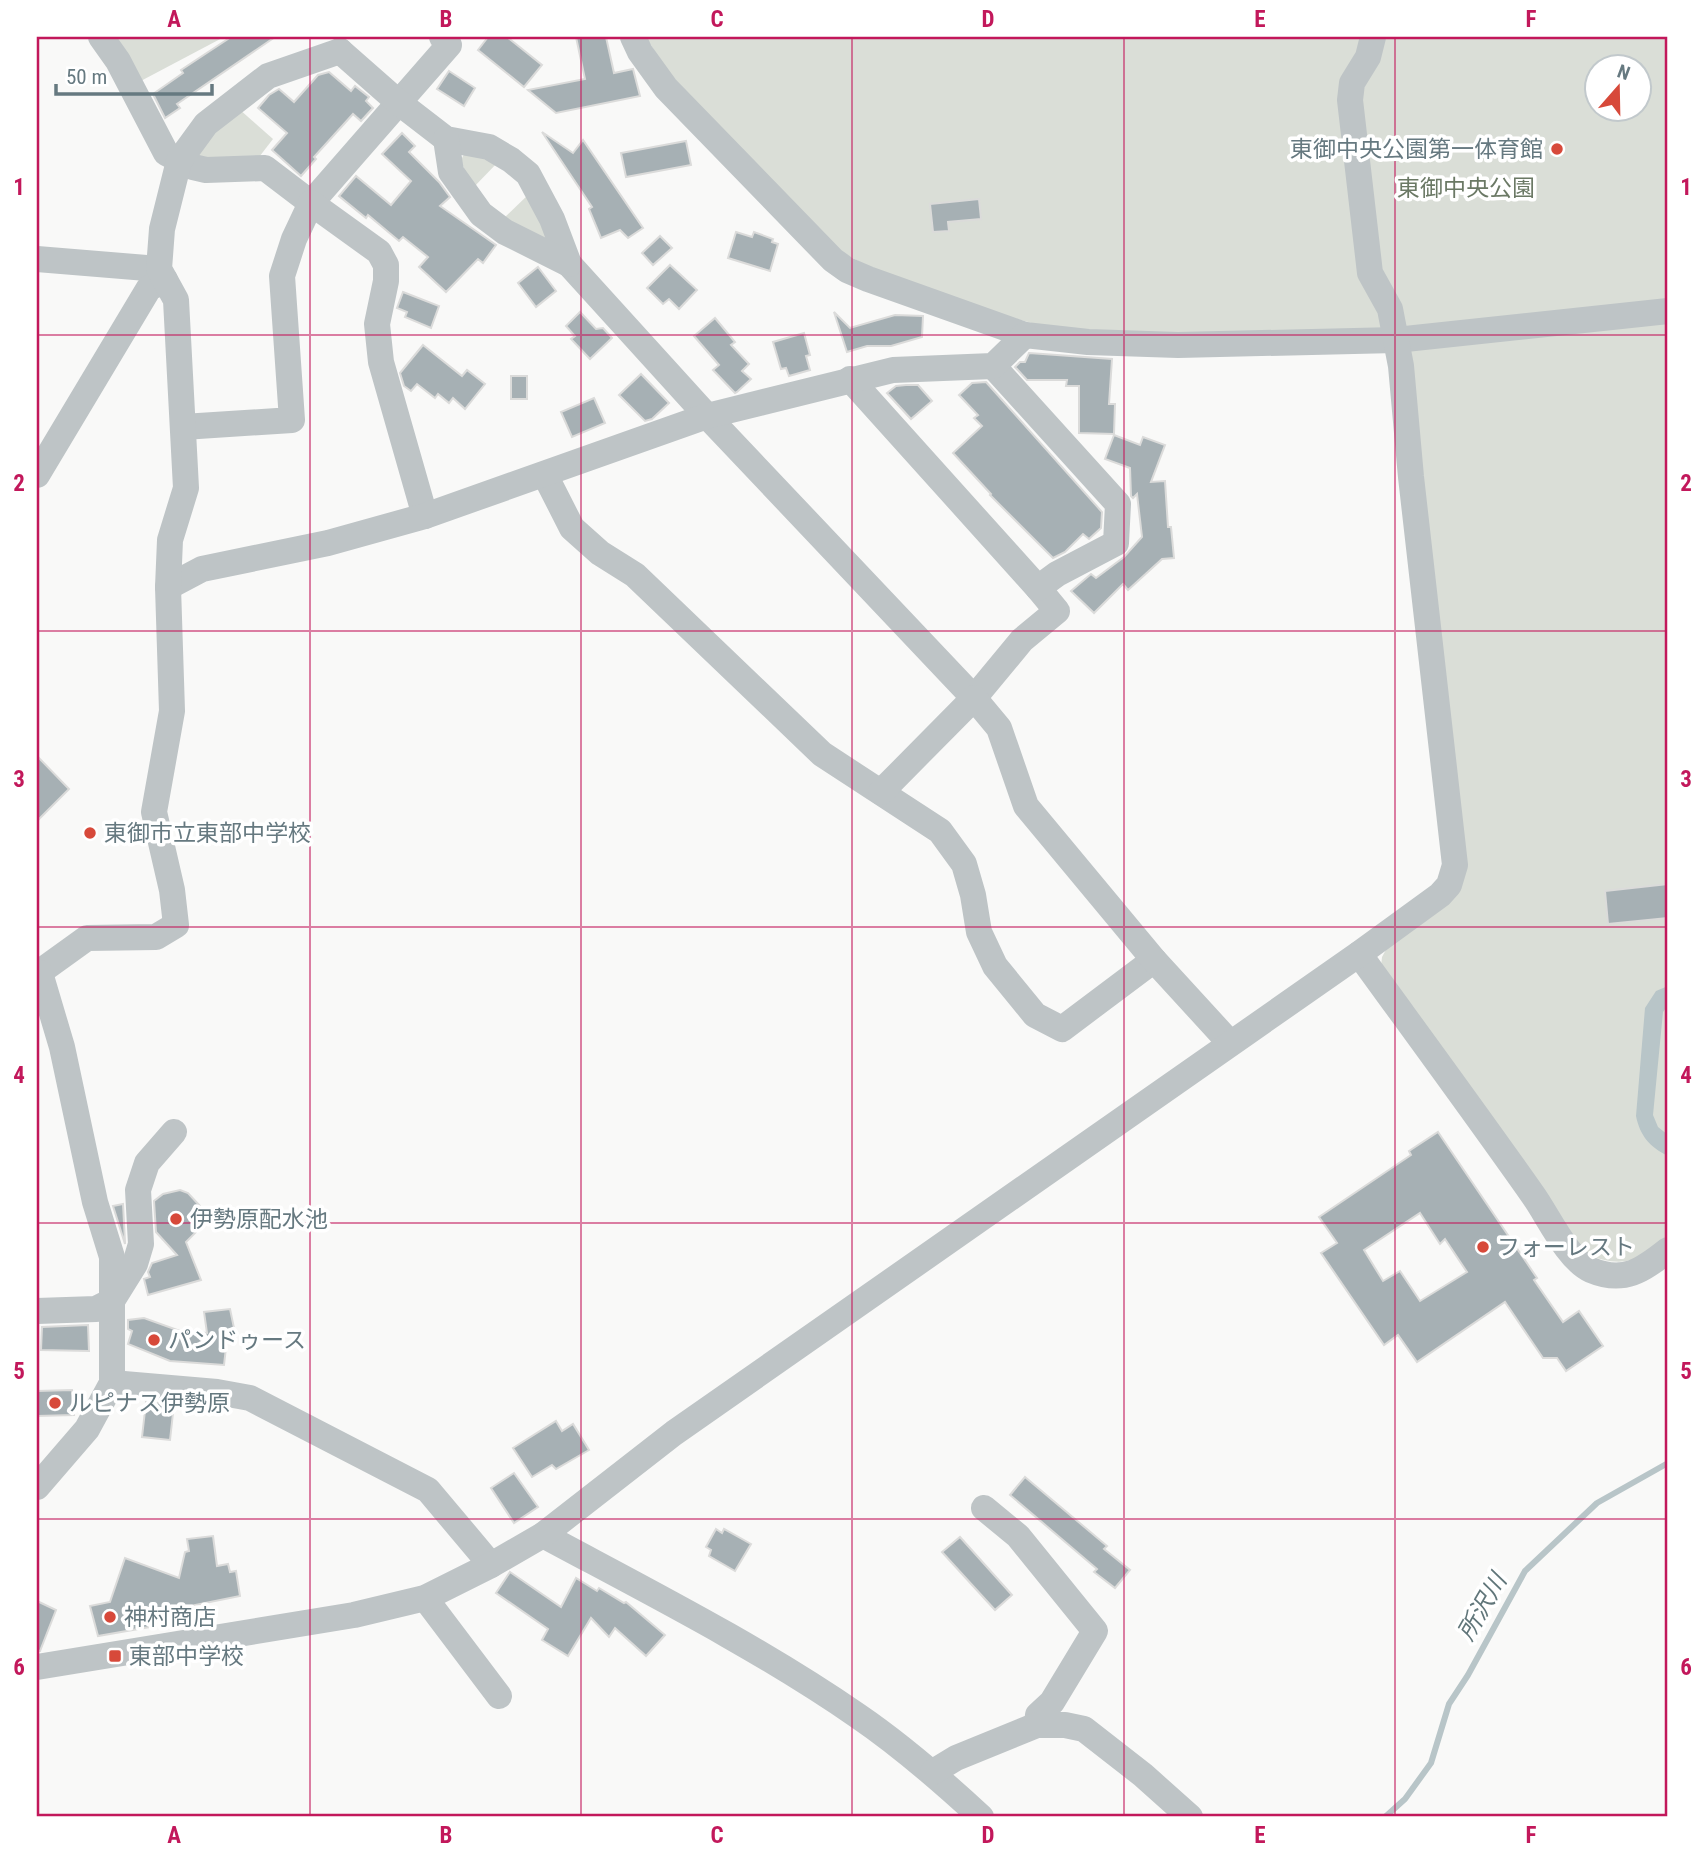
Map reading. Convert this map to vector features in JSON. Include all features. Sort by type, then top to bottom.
[{"type":"street","points":[[101,37],[118,61],[166,153],[206,170],[265,168],[379,252],[386,265],[386,281],[377,324],[381,362],[425,516]]},
{"type":"street","points":[[183,427],[292,420],[282,276],[293,239],[311,203],[449,45],[443,37]]},
{"type":"street","points":[[633,37],[645,60],[666,88],[833,260],[847,270],[868,279],[1025,335],[1087,342],[1178,345],[1396,340],[1668,311]]},
{"type":"street","points":[[37,1667],[354,1615],[425,1598],[491,1565],[543,1535],[674,1433],[1359,954],[1440,895],[1449,885],[1455,865],[1396,340],[1390,309],[1370,273],[1350,100],[1352,83],[1368,57],[1373,37]]},
{"type":"street","points":[[37,1487],[87,1429],[112,1383],[112,1257],[95,1202],[62,1047],[38,973],[87,939],[156,937],[176,925],[172,890],[154,812],[172,712],[168,587],[170,540],[186,488],[176,300],[162,274],[162,229],[179,160],[206,124],[268,76],[343,44],[398,102],[446,139],[489,148],[511,160],[528,174],[552,219],[569,264]]},
{"type":"street","points":[[446,139],[451,172],[481,214],[505,232],[569,264],[707,416],[974,698],[999,728],[1026,806],[1154,960],[1230,1043]]},
{"type":"street","points":[[37,259],[162,274]]},
{"type":"street","points":[[37,475],[149,288],[162,274]]},
{"type":"street","points":[[168,587],[202,569],[328,544],[425,516],[707,416],[892,370],[993,366],[1025,335]]},
{"type":"street","points":[[993,366],[1118,504],[1116,543],[1056,574],[1038,588]]},
{"type":"street","points":[[850,379],[1057,611],[1022,640],[974,698],[881,792]]},
{"type":"street","points":[[545,475],[572,528],[600,553],[635,575],[822,754],[940,831],[964,864],[973,895],[979,932],[995,966],[1035,1015],[1062,1029],[1154,960]]},
{"type":"street","points":[[1359,954],[1535,1197],[1576,1259],[1591,1270],[1625,1276],[1642,1270],[1668,1250]]},
{"type":"street","points":[[37,1311],[96,1309],[112,1301],[135,1264],[141,1244],[138,1191],[147,1163],[174,1132]]},
{"type":"street","points":[[112,1383],[217,1392],[250,1398],[428,1490],[491,1565]]},
{"type":"street","points":[[984,1508],[1018,1536],[1095,1631],[1052,1702],[1038,1715],[1037,1726]]},
{"type":"street","points":[[543,1535],[697,1618],[858,1716],[933,1772],[981,1817]]},
{"type":"street","points":[[425,1598],[499,1696]]},
{"type":"street","points":[[933,1772],[956,1758],[1037,1726],[1065,1725],[1084,1729],[1143,1774],[1190,1817]]},
{"type":"green space","points":[[106,37],[224,37],[137,83]]},
{"type":"green space","name":"東御中央公園","points":[[646,37],[1668,37],[1668,1238],[1628,1261],[1608,1261],[1582,1253],[1381,967],[1382,957],[1388,946],[1449,898],[1405,327],[1250,337],[1054,329],[880,273],[838,250],[667,71]]},
{"type":"green space","points":[[239,109],[273,139],[256,161],[206,165],[196,151]]},
{"type":"green space","points":[[465,152],[499,161],[471,190],[461,160]]},
{"type":"green space","points":[[530,193],[553,244],[502,220]]},
{"type":"shaded area","points":[[1668,986],[1668,1005],[1663,1012],[1653,1115],[1658,1127],[1668,1135],[1668,1156],[1647,1140],[1636,1116],[1645,1008],[1656,991]]},
{"type":"building","points":[[231,37],[275,37],[177,104],[180,108],[165,118],[153,94],[183,73],[181,70]]},
{"type":"building","points":[[488,37],[507,37],[542,65],[524,87],[478,50]]},
{"type":"building","points":[[576,37],[606,37],[614,73],[633,69],[640,96],[556,113],[528,90],[585,79]]},
{"type":"building","points":[[449,71],[475,88],[464,106],[437,89]]},
{"type":"building","points":[[329,72],[351,91],[355,86],[369,97],[366,101],[373,108],[361,121],[353,114],[314,157],[316,159],[301,176],[272,150],[287,133],[258,108],[269,95],[279,89],[294,102],[318,75]]},
{"type":"building","points":[[542,132],[573,153],[583,140],[643,228],[628,238],[620,230],[601,238],[589,209],[592,207]]},
{"type":"building","points":[[402,133],[415,146],[409,152],[450,197],[440,206],[496,245],[483,263],[478,259],[446,292],[419,267],[428,257],[403,237],[399,241],[368,215],[366,218],[339,196],[356,176],[391,205],[411,181],[382,154]]},
{"type":"building","points":[[686,141],[691,165],[626,177],[621,153]]},
{"type":"building","points":[[979,199],[981,219],[948,222],[949,231],[933,232],[930,204]]},
{"type":"building","points":[[736,232],[752,237],[754,232],[773,239],[772,242],[778,244],[770,271],[728,258]]},
{"type":"building","points":[[660,236],[672,248],[653,265],[642,253]]},
{"type":"building","points":[[670,265],[697,290],[679,309],[669,299],[663,304],[647,288]]},
{"type":"building","points":[[538,267],[556,291],[536,307],[518,283]]},
{"type":"building","points":[[403,292],[439,306],[431,328],[405,317],[407,312],[397,308]]},
{"type":"building","points":[[580,312],[596,329],[603,328],[612,338],[590,359],[571,339],[575,336],[566,326]]},
{"type":"building","points":[[834,312],[850,328],[895,315],[923,316],[922,337],[891,346],[867,346],[847,352]]},
{"type":"building","points":[[715,318],[735,342],[731,345],[749,364],[742,371],[751,379],[735,393],[713,370],[719,365],[694,336]]},
{"type":"building","points":[[804,333],[810,355],[806,356],[810,370],[789,376],[786,368],[781,369],[773,342]]},
{"type":"building","points":[[423,345],[462,376],[467,370],[485,384],[465,409],[453,398],[449,403],[438,394],[435,398],[417,384],[411,391],[404,386],[400,373]]},
{"type":"building","points":[[1029,353],[1112,359],[1109,404],[1115,404],[1114,434],[1079,433],[1079,386],[1066,386],[1067,380],[1027,380],[1015,367],[1020,362],[1025,362]]},
{"type":"building","points":[[641,374],[669,403],[652,419],[645,421],[619,395]]},
{"type":"building","points":[[511,376],[527,376],[527,399],[511,399]]},
{"type":"building","points":[[986,382],[1102,512],[1101,528],[1089,539],[1083,534],[1065,552],[1053,558],[990,495],[953,453],[982,426],[974,418],[978,415],[959,395],[972,383]]},
{"type":"building","points":[[918,385],[932,401],[911,419],[887,393],[896,386]]},
{"type":"building","points":[[594,398],[605,423],[572,437],[561,412]]},
{"type":"building","points":[[1114,435],[1140,445],[1143,437],[1165,445],[1151,482],[1165,481],[1168,527],[1171,527],[1174,558],[1162,559],[1128,590],[1123,584],[1094,613],[1071,591],[1091,574],[1096,578],[1124,557],[1142,537],[1137,494],[1133,498],[1131,496],[1130,468],[1105,459]]},
{"type":"building","name":"東御市立東部中学校","points":[[37,756],[69,789],[37,821]]},
{"type":"building","points":[[1668,884],[1668,918],[1608,924],[1605,891]]},
{"type":"building","name":"フォーレスト","points":[[1438,1132],[1537,1278],[1534,1280],[1563,1322],[1579,1311],[1603,1346],[1566,1371],[1557,1358],[1543,1358],[1505,1302],[1417,1362],[1398,1335],[1384,1345],[1321,1253],[1337,1243],[1319,1217],[1411,1155],[1409,1151]],"holes":[[[1420,1213],[1440,1244],[1445,1239],[1467,1272],[1420,1301],[1400,1271],[1383,1281],[1364,1250]]]},
{"type":"building","points":[[180,1190],[188,1193],[200,1206],[201,1224],[186,1242],[201,1280],[148,1295],[144,1279],[150,1277],[148,1272],[152,1263],[177,1255],[156,1232],[154,1201],[163,1194]]},
{"type":"building","points":[[123,1204],[125,1242],[125,1244],[113,1206]]},
{"type":"building","points":[[230,1309],[234,1328],[228,1330],[224,1365],[170,1361],[128,1344],[132,1331],[128,1329],[128,1320],[144,1318],[180,1331],[207,1333],[204,1312]]},
{"type":"building","points":[[88,1325],[89,1351],[41,1350],[42,1327]]},
{"type":"building","name":"ルピナス伊勢原","points":[[72,1390],[74,1415],[37,1416],[37,1391]]},
{"type":"building","points":[[146,1402],[174,1404],[170,1440],[142,1437]]},
{"type":"building","points":[[556,1421],[562,1431],[573,1424],[589,1450],[556,1469],[552,1465],[532,1477],[513,1448]]},
{"type":"building","points":[[514,1473],[538,1507],[514,1523],[491,1488]]},
{"type":"building","points":[[1025,1477],[1107,1546],[1104,1549],[1130,1570],[1115,1588],[1094,1572],[1097,1569],[1010,1495]]},
{"type":"building","points":[[716,1529],[722,1533],[724,1529],[751,1544],[735,1571],[709,1556],[711,1550],[706,1547]]},
{"type":"building","points":[[213,1536],[217,1566],[228,1564],[230,1572],[236,1571],[240,1596],[160,1612],[155,1626],[98,1636],[90,1606],[110,1602],[125,1558],[179,1578],[185,1552],[189,1551],[187,1539]]},
{"type":"building","points":[[960,1537],[1012,1595],[995,1610],[942,1552]]},
{"type":"building","points":[[510,1572],[561,1607],[576,1578],[597,1591],[599,1588],[626,1602],[665,1635],[646,1656],[615,1628],[609,1637],[591,1618],[568,1656],[542,1640],[548,1629],[496,1593]]},
{"type":"building","points":[[37,1601],[56,1610],[40,1651],[37,1651]]},
{"type":"waterway","name":"所沢川","points":[[1385,1817],[1405,1799],[1431,1763],[1449,1704],[1468,1675],[1525,1571],[1597,1503],[1668,1463]]},
{"type":"place","name":"東御中央公園第一体育館","points":[[1557,149]]},
{"type":"place","name":"東御市立東部中学校","points":[[90,833]]},
{"type":"place","name":"伊勢原配水池","points":[[176,1219]]},
{"type":"place","name":"フォーレスト","points":[[1483,1247]]},
{"type":"place","name":"パンドゥース","points":[[154,1340]]},
{"type":"place","name":"ルピナス伊勢原","points":[[55,1403]]},
{"type":"place","name":"神村商店","points":[[110,1617]]},
{"type":"place","name":"東部中学校","points":[[115,1656]]}]
